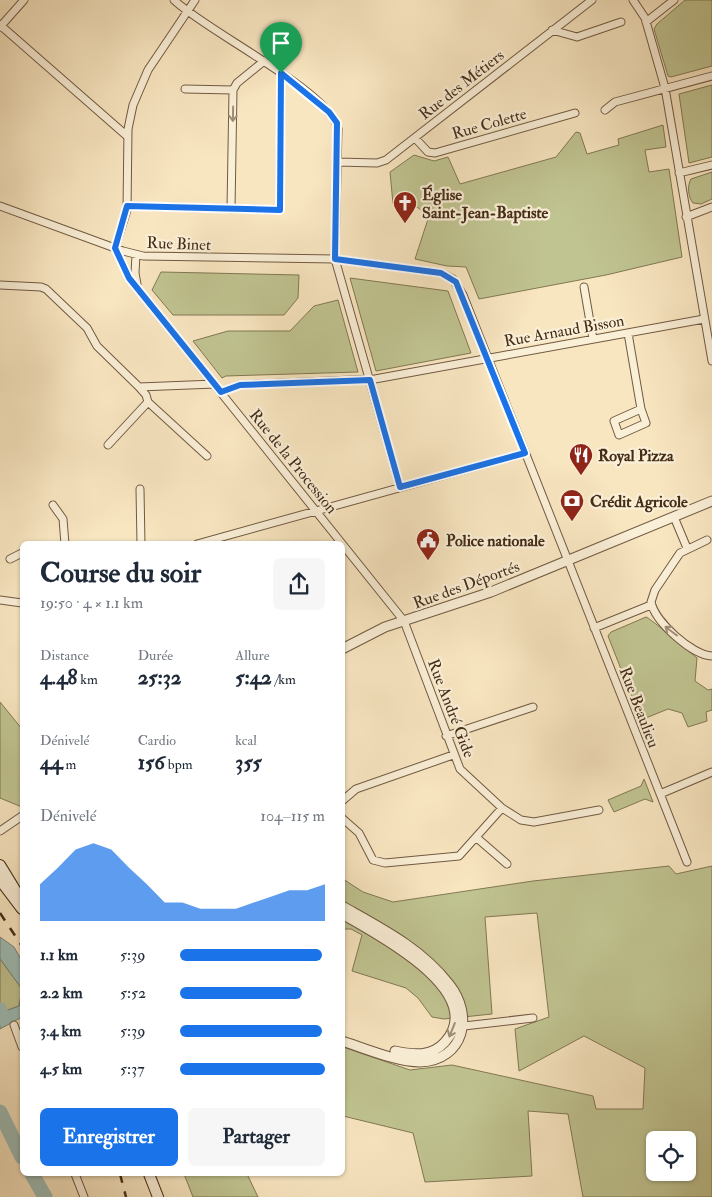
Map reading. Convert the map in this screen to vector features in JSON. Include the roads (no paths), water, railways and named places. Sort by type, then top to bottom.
[{"type":"main road","points":[[0,865],[20,899]]},
{"type":"main road","points":[[0,880],[20,907]]},
{"type":"main road","points":[[150,1176],[158,1197]]},
{"type":"street","points":[[24,0],[0,26],[127,136]]},
{"type":"street","points":[[174,0],[187,11],[303,89],[336,120],[338,129],[338,162],[335,259],[400,487]]},
{"type":"street","points":[[115,248],[127,206],[127,136],[131,113],[144,77],[195,0]]},
{"type":"street","name":"Rue des Métiers","points":[[338,162],[380,163],[415,138],[592,0]]},
{"type":"street","points":[[633,0],[646,22],[665,88],[712,361]]},
{"type":"street","points":[[646,22],[674,0]]},
{"type":"street","points":[[552,30],[577,37],[621,22]]},
{"type":"street","points":[[231,209],[233,90],[237,83],[264,61]]},
{"type":"street","points":[[127,206],[280,210],[281,73]]},
{"type":"street","points":[[605,110],[615,102],[712,76]]},
{"type":"street","points":[[185,90],[233,90]]},
{"type":"street","name":"Rue Colette","points":[[415,138],[428,152],[435,153],[575,113]]},
{"type":"street","points":[[679,173],[712,165]]},
{"type":"street","name":"Rue Binet","points":[[0,206],[136,255],[335,259],[441,273],[449,276],[459,286],[488,358]]},
{"type":"street","points":[[687,219],[712,207]]},
{"type":"street","name":"Rue de la Procession","points":[[115,248],[123,268],[341,541]]},
{"type":"street","name":"Rue de la Procession","points":[[136,255],[135,278],[144,295]]},
{"type":"street","points":[[0,285],[46,289],[87,328],[97,346],[139,387],[146,395],[148,402],[207,456]]},
{"type":"street","points":[[584,287],[593,339]]},
{"type":"street","name":"Rue Arnaud Bisson","points":[[221,392],[240,385],[370,380],[704,319]]},
{"type":"street","points":[[628,333],[641,409],[646,424],[619,435],[614,421],[641,409]]},
{"type":"street","name":"Rue Beaulieu","points":[[488,358],[687,862]]},
{"type":"street","points":[[139,387],[215,384]]},
{"type":"street","points":[[108,445],[148,402]]},
{"type":"street","points":[[208,541],[525,453]]},
{"type":"street","points":[[140,489],[141,541]]},
{"type":"street","name":"Rue des Déportés","points":[[345,647],[380,629],[491,592],[712,500]]},
{"type":"street","points":[[53,505],[63,519],[65,541]]},
{"type":"street","points":[[674,517],[687,548]]},
{"type":"street","points":[[707,540],[687,548],[677,557],[655,590],[651,598],[651,605],[662,624],[698,652],[712,656]]},
{"type":"street","name":"Rue de la Procession","points":[[345,547],[404,621]]},
{"type":"street","points":[[10,559],[20,554]]},
{"type":"street","points":[[0,600],[20,603]]},
{"type":"street","points":[[594,628],[651,605]]},
{"type":"street","name":"Rue André Gide","points":[[404,621],[453,755],[464,773],[502,808],[517,819],[530,822],[599,810]]},
{"type":"street","points":[[446,736],[533,707]]},
{"type":"street","points":[[345,798],[356,789],[453,755]]},
{"type":"street","points":[[660,794],[712,772]]},
{"type":"street","points":[[345,821],[359,833],[370,856],[381,862],[456,857],[465,852],[502,808]]},
{"type":"street","points":[[0,831],[20,817]]},
{"type":"street","points":[[477,838],[507,864]]},
{"type":"street","points":[[345,908],[400,940],[431,965],[458,998],[464,1026],[459,1038],[450,1050],[436,1058],[422,1061],[408,1060],[345,1042]]},
{"type":"street","points":[[345,916],[398,946],[424,968],[450,999],[455,1022],[450,1036],[442,1046],[423,1054],[398,1052],[345,1036]]},
{"type":"street","points":[[464,1026],[533,1018]]},
{"type":"street","points":[[14,1026],[20,1042]]},
{"type":"street","points":[[76,1176],[84,1197]]},
{"type":"water","points":[[0,937],[14,947],[20,958],[20,986],[0,959]]},
{"type":"water","points":[[20,1003],[20,1018],[0,1029],[0,1013],[19,1006]]},
{"type":"waterway","points":[[0,1010],[1,1018]]},
{"type":"waterway","points":[[0,1112],[20,1153]]},
{"type":"waterway","points":[[33,1176],[45,1197]]},
{"type":"railway","points":[[0,913],[20,943]]},
{"type":"railway","points":[[121,1176],[126,1197]]},
{"type":"place","name":"Église Saint-Jean-Baptiste","points":[[405,224]]},
{"type":"place","name":"Royal Pizza","points":[[581,476]]},
{"type":"place","name":"Crédit Agricole","points":[[572,522]]},
{"type":"place","name":"Police nationale","points":[[428,561]]}]
